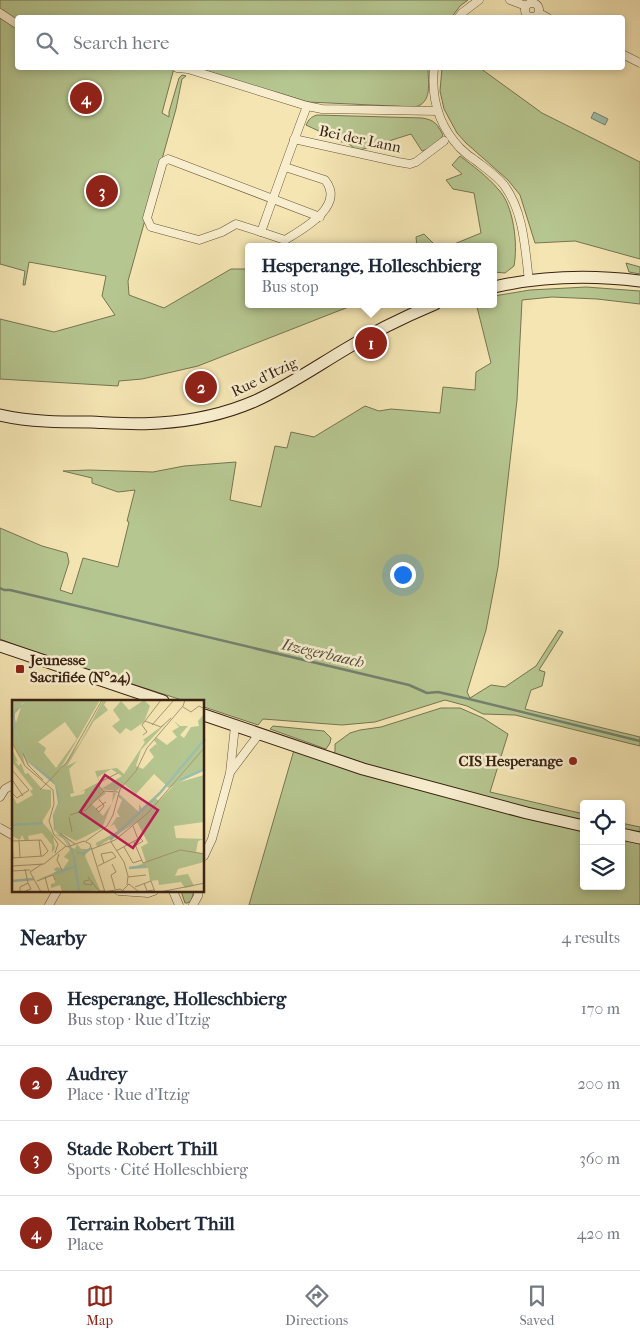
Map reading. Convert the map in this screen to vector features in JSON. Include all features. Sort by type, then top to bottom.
[{"type":"main road","points":[[497,286],[529,281],[587,277],[640,281]]},
{"type":"main road","name":"Rue d'Itzig","points":[[0,415],[48,422],[158,423],[197,418],[228,411],[254,402],[286,386],[373,333],[426,308]]},
{"type":"main road","points":[[0,646],[160,700]]},
{"type":"main road","points":[[205,715],[363,769],[527,813],[580,825]]},
{"type":"main road","points":[[625,835],[640,838]]},
{"type":"street","points":[[460,15],[479,0]]},
{"type":"street","points":[[510,0],[526,6],[525,10],[528,15]]},
{"type":"street","points":[[0,14],[15,23]]},
{"type":"street","points":[[625,56],[640,63]]},
{"type":"street","points":[[191,70],[306,106],[322,109],[438,112]]},
{"type":"street","points":[[434,70],[433,90],[438,112],[446,129],[460,148],[504,184],[513,199],[520,219],[529,281]]},
{"type":"street","points":[[261,232],[306,106]]},
{"type":"street","name":"Bei der Lann","points":[[294,140],[410,164],[416,162],[444,141]]},
{"type":"street","points":[[285,166],[325,180],[329,184],[331,193],[329,202],[320,217],[285,240],[236,224],[222,232],[199,240],[151,227],[147,218],[163,162],[168,160],[320,217]]},
{"type":"street","points":[[205,854],[212,839],[230,773],[235,726]]},
{"type":"street","points":[[230,773],[259,734]]},
{"type":"street","points":[[0,797],[5,789],[12,785]]},
{"type":"street","points":[[0,828],[12,835]]},
{"type":"street","points":[[49,905],[56,892]]},
{"type":"street","points":[[134,892],[151,892]]},
{"type":"street","points":[[173,892],[179,905]]},
{"type":"street","points":[[193,905],[198,892]]},
{"type":"green space","points":[[0,0],[468,0],[453,15],[15,15],[15,70],[173,70],[162,113],[169,117],[179,78],[182,75],[186,76],[182,79],[176,109],[128,281],[129,295],[164,308],[231,269],[245,269],[245,308],[346,308],[198,366],[142,379],[119,381],[118,386],[0,379],[0,319],[54,332],[115,315],[102,296],[106,276],[29,262],[25,285],[23,285],[25,271],[0,264]]},
{"type":"green space","points":[[185,70],[428,70],[429,86],[427,97],[424,102],[414,107],[308,102]]},
{"type":"green space","points":[[442,70],[483,70],[542,113],[640,162],[640,259],[575,241],[535,243],[520,195],[508,180],[457,133],[444,109],[440,91]]},
{"type":"green space","points":[[317,115],[422,118],[435,123],[443,135],[434,145],[422,151],[411,134],[357,151],[348,143],[306,125],[310,118]]},
{"type":"green space","points":[[460,156],[494,184],[508,205],[514,226],[515,257],[514,266],[505,273],[497,272],[497,243],[457,243],[481,233],[474,193],[453,189],[446,180],[462,174],[452,165]]},
{"type":"green space","points":[[424,234],[433,243],[417,243],[416,237]]},
{"type":"green space","points":[[626,263],[640,267],[640,274],[629,272]]},
{"type":"green space","points":[[586,287],[640,291],[640,304],[597,299],[552,297],[522,300],[517,400],[498,567],[486,630],[467,692],[470,698],[491,685],[505,687],[536,666],[559,630],[563,632],[539,670],[545,672],[542,686],[531,690],[525,709],[640,737],[640,746],[515,715],[483,714],[467,706],[445,700],[375,722],[342,725],[263,719],[258,725],[205,707],[205,700],[182,700],[35,653],[0,639],[0,528],[42,546],[67,553],[69,562],[60,590],[72,594],[83,558],[118,567],[135,490],[118,492],[92,483],[92,478],[63,471],[153,472],[184,466],[236,462],[230,500],[261,507],[275,446],[287,448],[291,432],[314,437],[365,406],[379,411],[391,409],[440,413],[443,387],[475,390],[476,372],[491,363],[477,308],[497,308],[497,296],[530,290]]},
{"type":"green space","points":[[441,708],[460,708],[483,718],[508,734],[490,792],[580,813],[580,890],[625,890],[625,824],[640,827],[640,905],[249,905],[294,750],[330,762],[335,751],[335,744],[350,733],[381,727]]},
{"type":"green space","points":[[273,726],[324,731],[331,738],[330,743],[326,749],[270,729]]},
{"type":"green space","points":[[181,892],[194,892],[191,901],[185,903]]},
{"type":"shaded area","points":[[594,112],[608,119],[605,125],[591,118]]},
{"type":"waterway","name":"Itzegerbaach","points":[[0,588],[409,685],[427,693],[438,692],[640,741]]},
{"type":"place","name":"Terrain Robert Thill","points":[[86,98]]},
{"type":"place","name":"Stade Robert Thill","points":[[102,191]]},
{"type":"place","name":"Hesperange, Holleschbierg","points":[[371,343]]},
{"type":"place","name":"Audrey","points":[[201,387]]},
{"type":"place","name":"Jeunesse Sacrifiée (N°24)","points":[[20,669]]},
{"type":"place","name":"CIS Hesperange","points":[[573,761]]}]
